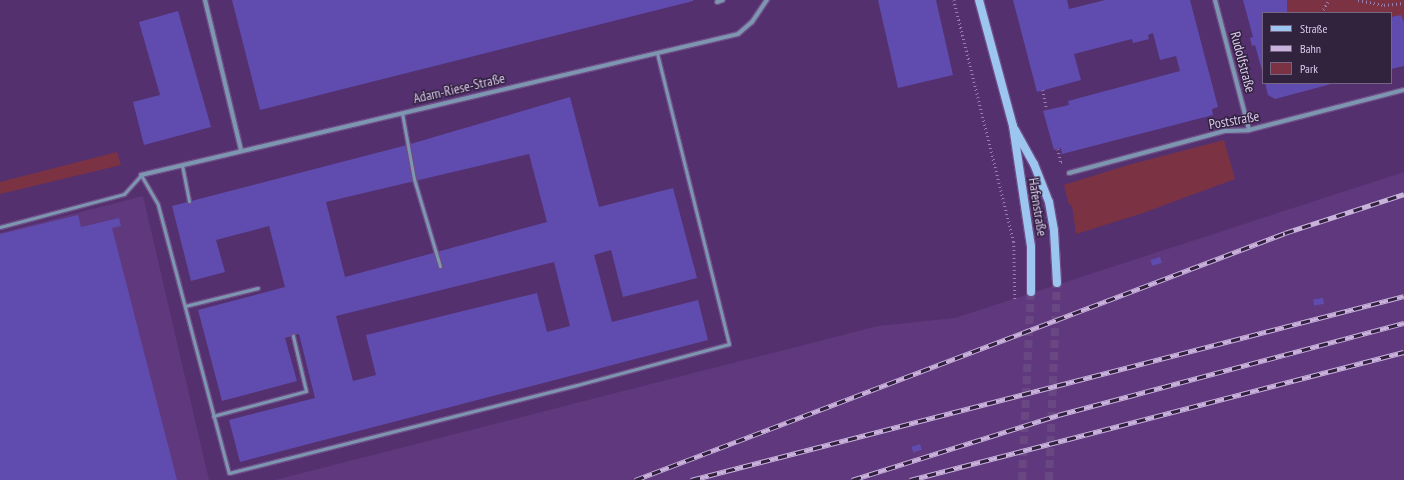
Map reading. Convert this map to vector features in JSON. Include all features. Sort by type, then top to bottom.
[{"type":"street","points":[[206,0],[241,150]]},
{"type":"street","points":[[717,2],[723,0]]},
{"type":"street","name":"Adam-Riese-Straße","points":[[141,175],[241,150],[738,34],[752,22],[767,0]]},
{"type":"street","name":"Hafenstraße","points":[[979,0],[1013,126],[1031,247],[1031,292]]},
{"type":"street","name":"Rudolfstraße","points":[[1214,0],[1249,130]]},
{"type":"street","name":"Poststraße","points":[[1069,173],[1225,131],[1249,130],[1404,90]]},
{"type":"street","name":"Hafenstraße","points":[[1013,126],[1034,164],[1049,202],[1054,231],[1057,284]]},
{"type":"lane","points":[[0,227],[124,194],[141,175],[158,205],[229,473],[576,385],[729,344],[656,53]]},
{"type":"lane","points":[[402,113],[414,179],[440,266]]},
{"type":"lane","points":[[182,165],[189,201]]},
{"type":"lane","points":[[184,306],[258,288]]},
{"type":"lane","points":[[213,416],[306,392],[293,336]]},
{"type":"path","points":[[954,0],[1014,242],[1015,299]]},
{"type":"path","points":[[1322,12],[1329,0]]},
{"type":"path","points":[[1358,0],[1384,5],[1404,3]]},
{"type":"path","points":[[1043,90],[1047,110]]},
{"type":"shaded area","points":[[1404,172],[1404,480],[275,480],[878,326],[955,318]]},
{"type":"shaded area","points":[[143,196],[209,480],[0,480],[0,233]]},
{"type":"green space","points":[[1287,0],[1404,0],[1404,22],[1401,15],[1392,17],[1392,12],[1287,12]]},
{"type":"green space","points":[[1224,140],[1235,179],[1143,213],[1076,234],[1072,205],[1069,205],[1064,185],[1128,165]]},
{"type":"green space","points":[[117,152],[121,165],[0,194],[0,182]]},
{"type":"building","points":[[232,0],[693,0],[693,1],[260,110]]},
{"type":"building","points":[[878,0],[936,0],[953,75],[898,88]]},
{"type":"building","points":[[1013,0],[1067,0],[1069,9],[1105,0],[1190,0],[1218,107],[1212,109],[1213,115],[1062,154],[1061,148],[1054,150],[1043,111],[1069,105],[1068,101],[1180,71],[1176,56],[1160,60],[1153,33],[1148,35],[1149,39],[1133,43],[1132,39],[1074,54],[1081,80],[1037,92]]},
{"type":"building","points":[[1243,0],[1287,0],[1287,12],[1262,12],[1262,70],[1255,45],[1252,46],[1250,38],[1253,37]]},
{"type":"building","points":[[178,11],[211,127],[144,145],[133,102],[160,95],[139,22]]},
{"type":"building","points":[[1401,15],[1404,22],[1404,66],[1392,69],[1392,17]]},
{"type":"building","points":[[1265,84],[1331,84],[1275,99],[1268,95]]},
{"type":"building","points":[[570,97],[599,207],[673,188],[697,278],[623,297],[611,250],[594,255],[612,322],[698,300],[708,340],[240,462],[229,420],[315,398],[299,334],[285,338],[297,381],[222,401],[198,310],[285,287],[269,226],[216,240],[225,272],[191,281],[172,206],[407,145]],"holes":[[[529,154],[547,222],[345,277],[326,202]],[[554,262],[570,326],[547,332],[537,293],[366,335],[376,375],[353,381],[336,316]]]},
{"type":"building","points":[[78,215],[81,227],[119,218],[121,226],[112,228],[177,480],[0,480],[0,234]]},
{"type":"building","points":[[1160,257],[1162,263],[1152,266],[1150,260]]},
{"type":"building","points":[[1323,298],[1324,304],[1314,305],[1313,300]]},
{"type":"building","points":[[920,444],[922,450],[913,452],[911,447]]},
{"type":"tunnel","points":[[1049,480],[1057,283]]},
{"type":"tunnel","points":[[1022,480],[1031,292]]},
{"type":"railway","points":[[635,480],[1285,233],[1404,194]]},
{"type":"railway","points":[[691,480],[1404,296]]},
{"type":"railway","points":[[852,480],[1058,415],[1404,323]]},
{"type":"railway","points":[[910,480],[1404,352]]}]
